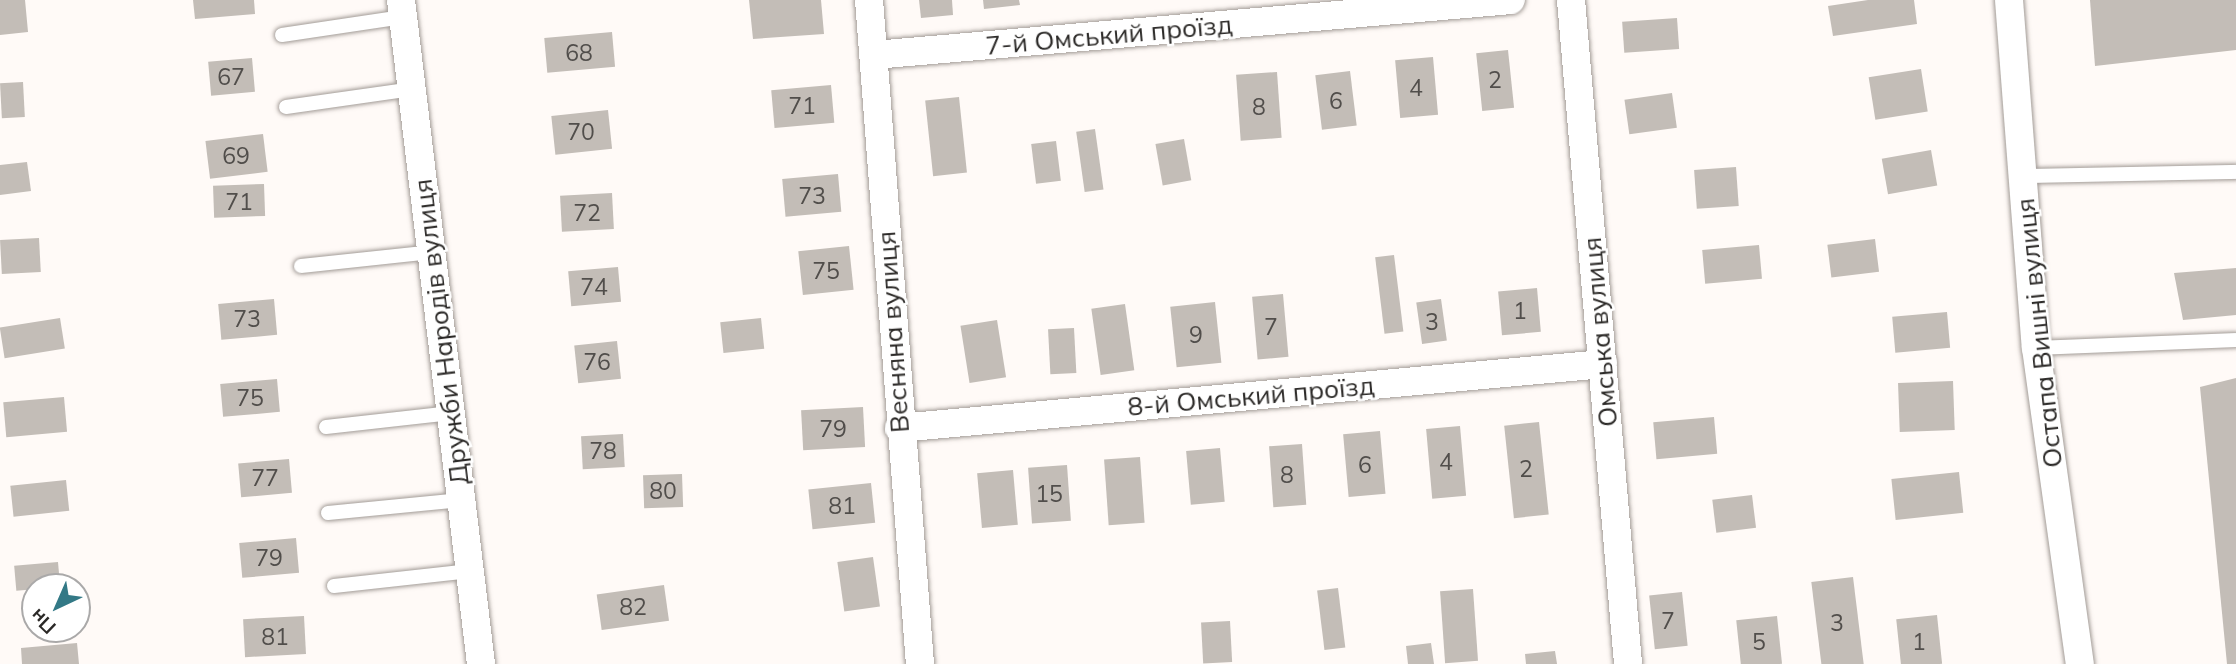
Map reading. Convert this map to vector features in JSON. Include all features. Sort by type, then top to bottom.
[{"type":"street","name":"Весняна вулиця","points":[[869,0],[899,428],[920,664]]},
{"type":"street","name":"7-й Омський проїзд","points":[[874,55],[1511,0]]},
{"type":"street","name":"Омська вулиця","points":[[1571,0],[1629,664]]},
{"type":"street","name":"Остапа Вишні вулиця","points":[[2009,0],[2036,348],[2080,664]]},
{"type":"street","name":"Дружби Народів вулиця","points":[[402,8],[481,664]]},
{"type":"street","name":"8-й Омський проїзд","points":[[899,428],[1603,364]]},
{"type":"lane","points":[[282,35],[402,8]]},
{"type":"lane","points":[[286,107],[412,89]]},
{"type":"lane","points":[[2023,176],[2236,172]]},
{"type":"lane","points":[[302,266],[431,252]]},
{"type":"lane","points":[[2036,348],[2236,340]]},
{"type":"lane","points":[[326,427],[451,412]]},
{"type":"lane","points":[[328,513],[461,500]]},
{"type":"lane","points":[[334,586],[470,571]]},
{"type":"building","points":[[0,0],[25,0],[28,32],[0,35]]},
{"type":"building","points":[[193,0],[254,0],[255,14],[195,19]]},
{"type":"building","points":[[749,0],[821,0],[824,34],[753,39]]},
{"type":"building","points":[[919,0],[952,0],[953,15],[921,18]]},
{"type":"building","points":[[983,0],[1019,0],[1020,5],[984,9]]},
{"type":"building","points":[[1868,0],[1914,0],[1917,24],[1833,36],[1828,6]]},
{"type":"building","points":[[2090,0],[2236,0],[2236,50],[2095,66]]},
{"type":"building","points":[[1677,18],[1679,49],[1624,53],[1622,22]]},
{"type":"building","points":[[612,32],[615,67],[547,73],[544,38]]},
{"type":"building","points":[[1508,50],[1514,108],[1482,111],[1476,53]]},
{"type":"building","points":[[1433,57],[1438,115],[1400,118],[1395,60]]},
{"type":"building","points":[[252,58],[255,92],[211,96],[208,62]]},
{"type":"building","points":[[1921,69],[1928,111],[1875,120],[1869,77]]},
{"type":"building","points":[[1350,71],[1357,126],[1322,130],[1315,75]]},
{"type":"building","points":[[1277,72],[1282,138],[1241,141],[1236,75]]},
{"type":"building","points":[[23,82],[25,117],[2,118],[0,83]]},
{"type":"building","points":[[831,85],[834,123],[775,128],[771,90]]},
{"type":"building","points":[[1672,93],[1677,128],[1629,134],[1624,100]]},
{"type":"building","points":[[959,97],[967,173],[933,176],[925,101]]},
{"type":"building","points":[[608,110],[612,149],[555,155],[551,116]]},
{"type":"building","points":[[1095,129],[1103,189],[1085,192],[1076,132]]},
{"type":"building","points":[[263,134],[268,172],[210,179],[205,141]]},
{"type":"building","points":[[1184,139],[1191,180],[1163,185],[1155,144]]},
{"type":"building","points":[[1056,141],[1061,181],[1036,184],[1031,144]]},
{"type":"building","points":[[1931,150],[1937,185],[1888,194],[1882,159]]},
{"type":"building","points":[[27,162],[31,191],[0,195],[0,165]]},
{"type":"building","points":[[1736,167],[1739,206],[1697,209],[1694,170]]},
{"type":"building","points":[[838,174],[841,212],[786,217],[782,179]]},
{"type":"building","points":[[264,184],[265,216],[214,218],[213,186]]},
{"type":"building","points":[[612,193],[614,229],[562,232],[560,196]]},
{"type":"building","points":[[39,238],[41,272],[2,274],[0,240]]},
{"type":"building","points":[[1875,239],[1879,272],[1831,278],[1827,245]]},
{"type":"building","points":[[1759,245],[1762,279],[1705,284],[1702,250]]},
{"type":"building","points":[[849,246],[854,290],[803,295],[798,251]]},
{"type":"building","points":[[1394,255],[1403,331],[1385,334],[1375,257]]},
{"type":"building","points":[[618,267],[621,302],[571,306],[568,271]]},
{"type":"building","points":[[2236,268],[2236,315],[2183,320],[2174,273]]},
{"type":"building","points":[[1537,288],[1541,332],[1502,335],[1498,291]]},
{"type":"building","points":[[1283,294],[1288,357],[1258,359],[1252,297]]},
{"type":"building","points":[[274,299],[277,335],[221,340],[218,304]]},
{"type":"building","points":[[1441,299],[1447,341],[1422,344],[1416,302]]},
{"type":"building","points":[[1215,302],[1221,363],[1177,367],[1170,307]]},
{"type":"building","points":[[1125,304],[1134,370],[1101,375],[1091,309]]},
{"type":"building","points":[[1947,312],[1950,348],[1895,353],[1892,317]]},
{"type":"building","points":[[60,318],[65,349],[5,358],[0,328]]},
{"type":"building","points":[[761,318],[764,349],[723,353],[720,322]]},
{"type":"building","points":[[997,320],[1006,377],[970,383],[960,326]]},
{"type":"building","points":[[1074,328],[1076,373],[1050,374],[1048,329]]},
{"type":"building","points":[[617,341],[621,379],[578,383],[574,345]]},
{"type":"building","points":[[2236,378],[2236,664],[2227,664],[2200,387]]},
{"type":"building","points":[[277,379],[280,412],[223,417],[220,384]]},
{"type":"building","points":[[1953,381],[1955,430],[1900,432],[1898,383]]},
{"type":"building","points":[[64,397],[67,432],[6,437],[3,402]]},
{"type":"building","points":[[863,407],[865,447],[803,450],[801,410]]},
{"type":"building","points":[[1714,417],[1717,454],[1656,459],[1653,422]]},
{"type":"building","points":[[1539,422],[1549,514],[1514,518],[1504,426]]},
{"type":"building","points":[[1460,426],[1466,496],[1432,499],[1426,429]]},
{"type":"building","points":[[1380,431],[1385,494],[1349,497],[1343,434]]},
{"type":"building","points":[[623,434],[625,467],[583,469],[581,436]]},
{"type":"building","points":[[1302,444],[1306,505],[1273,507],[1269,446]]},
{"type":"building","points":[[1220,448],[1225,502],[1191,505],[1186,451]]},
{"type":"building","points":[[1140,457],[1145,523],[1109,525],[1104,460]]},
{"type":"building","points":[[289,459],[292,493],[241,497],[238,463]]},
{"type":"building","points":[[1067,465],[1071,521],[1032,524],[1028,468]]},
{"type":"building","points":[[1013,470],[1018,525],[982,528],[977,473]]},
{"type":"building","points":[[1959,472],[1963,513],[1896,520],[1891,479]]},
{"type":"building","points":[[682,474],[683,507],[644,508],[643,475]]},
{"type":"building","points":[[66,480],[69,511],[14,517],[10,486]]},
{"type":"building","points":[[871,483],[875,523],[813,529],[808,490]]},
{"type":"building","points":[[1752,495],[1756,528],[1716,533],[1712,500]]},
{"type":"building","points":[[296,538],[299,573],[242,578],[239,543]]},
{"type":"building","points":[[873,557],[880,607],[844,612],[837,562]]},
{"type":"building","points":[[58,562],[59,573],[21,573],[21,590],[16,591],[14,566]]},
{"type":"building","points":[[1853,577],[1864,664],[1821,664],[1811,582]]},
{"type":"building","points":[[664,585],[669,621],[602,630],[597,594]]},
{"type":"building","points":[[1338,588],[1345,648],[1324,650],[1317,591]]},
{"type":"building","points":[[1473,589],[1478,661],[1445,663],[1440,591]]},
{"type":"building","points":[[1682,592],[1688,646],[1655,649],[1649,595]]},
{"type":"building","points":[[1937,615],[1942,664],[1901,664],[1896,619]]},
{"type":"building","points":[[304,616],[306,654],[245,657],[243,619]]},
{"type":"building","points":[[1777,616],[1782,664],[1741,664],[1736,620]]},
{"type":"building","points":[[1230,621],[1232,662],[1203,663],[1201,623]]},
{"type":"building","points":[[77,643],[79,664],[22,664],[21,648]]},
{"type":"building","points":[[1431,643],[1434,664],[1408,664],[1406,646]]},
{"type":"building","points":[[1555,651],[1557,664],[1526,664],[1525,654]]}]
